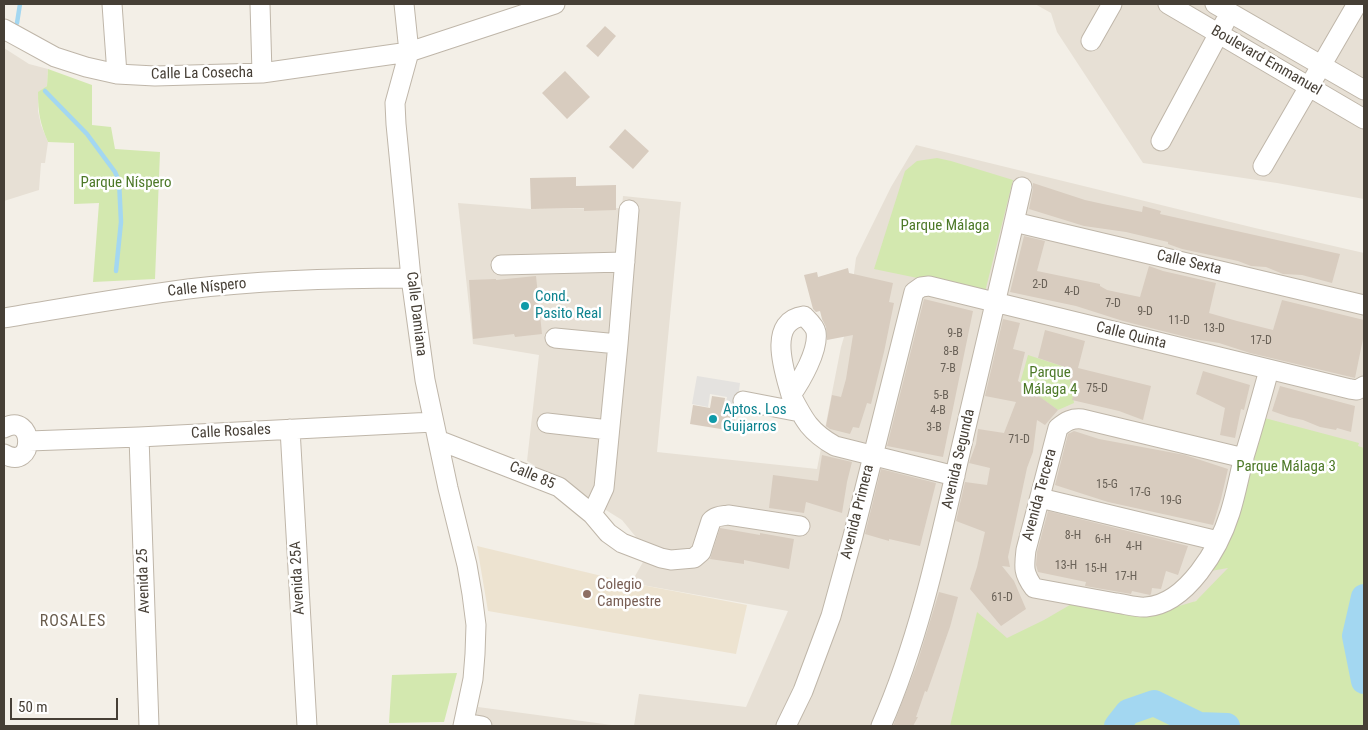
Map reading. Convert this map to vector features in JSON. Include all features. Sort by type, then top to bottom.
[{"type":"street","points":[[112,4],[116,74]]},
{"type":"street","points":[[260,4],[262,73]]},
{"type":"street","points":[[404,4],[409,52],[555,4]]},
{"type":"street","points":[[1091,41],[1112,4]]},
{"type":"street","name":"Boulevard Emmanuel","points":[[1168,4],[1364,119]]},
{"type":"street","points":[[1263,166],[1357,4]]},
{"type":"street","points":[[1161,141],[1218,33],[1226,7]]},
{"type":"street","name":"Boulevard Emmanuel","points":[[1226,7],[1364,90]]},
{"type":"street","name":"Calle La Cosecha","points":[[4,29],[55,57],[116,74],[155,76],[262,73],[409,52]]},
{"type":"street","name":"Calle Damiana","points":[[409,52],[395,103],[397,134],[411,278],[425,380],[467,565],[476,625],[470,725]]},
{"type":"street","name":"Avenida Segunda","points":[[881,726],[892,703],[916,629],[955,476],[1022,187]]},
{"type":"street","points":[[592,514],[604,488],[629,210]]},
{"type":"street","name":"Calle Sexta","points":[[1014,222],[1364,305]]},
{"type":"street","points":[[501,265],[625,262]]},
{"type":"street","name":"Calle Níspero","points":[[4,318],[107,300],[189,289],[341,278],[411,278]]},
{"type":"street","name":"Calle Quinta","points":[[914,292],[922,287],[929,286],[1269,370],[1357,387]]},
{"type":"street","name":"Avenida Primera","points":[[786,726],[803,691],[831,616],[914,292]]},
{"type":"street","points":[[555,338],[618,344]]},
{"type":"street","points":[[1040,498],[1218,541],[1230,514],[1269,370]]},
{"type":"street","points":[[743,402],[796,404],[809,426],[821,438],[835,446],[955,476]]},
{"type":"street","name":"Avenida Tercera","points":[[1218,541],[1199,573],[1180,593],[1164,603],[1145,608],[1034,588],[1027,579],[1024,568],[1026,550],[1058,428],[1064,423],[1075,418],[1082,419],[1244,458]]},
{"type":"street","name":"Calle Rosales","points":[[28,441],[434,422]]},
{"type":"street","points":[[547,423],[609,430]]},
{"type":"street","points":[[4,428],[11,426],[21,428],[28,436],[28,446],[21,455],[11,457],[4,454]]},
{"type":"street","name":"Avenida 25A","points":[[290,429],[306,726]]},
{"type":"street","name":"Avenida 25","points":[[139,437],[149,726]]},
{"type":"street","name":"Calle 85","points":[[438,440],[559,487],[592,514],[608,533],[622,543],[661,558],[671,560],[694,558],[701,552],[713,519],[728,515],[800,526]]},
{"type":"shaded area","points":[[1035,4],[1364,4],[1364,199],[1277,183],[1143,163],[1057,32],[1051,13]]},
{"type":"shaded area","points":[[4,48],[29,64],[48,69],[47,86],[38,93],[38,111],[48,142],[45,163],[41,163],[39,190],[4,201]]},
{"type":"shaded area","points":[[916,145],[1364,253],[1364,456],[1297,546],[965,726],[634,726],[639,694],[746,707],[788,611],[631,583],[651,548],[640,542],[622,520],[527,461],[539,355],[473,344],[458,203],[531,209],[622,208],[623,196],[681,202],[657,452],[817,469],[841,347],[847,327],[856,258],[891,187]]},
{"type":"shaded area","points":[[697,376],[740,383],[736,411],[725,409],[727,397],[710,394],[708,407],[692,404]]},
{"type":"shaded area","name":"Colegio Campestre","points":[[477,546],[631,583],[747,605],[736,654],[488,611]]},
{"type":"shaded area","points":[[478,707],[619,726],[474,726]]},
{"type":"green space","name":"Parque Níspero","points":[[48,69],[92,85],[92,125],[111,127],[115,149],[160,152],[155,279],[93,282],[99,203],[74,204],[74,143],[48,142],[45,135],[38,106],[38,92],[47,86]]},
{"type":"green space","name":"Parque Málaga","points":[[937,158],[1013,180],[985,292],[874,269],[905,171],[917,161]]},
{"type":"green space","name":"Parque Málaga 4","points":[[1028,355],[1068,368],[1074,403],[1058,410],[1020,383]]},
{"type":"green space","name":"Parque Málaga 3","points":[[1257,416],[1359,443],[1358,446],[1364,448],[1364,726],[950,726],[977,612],[1007,638],[1075,602],[1149,615],[1196,601],[1228,568],[1199,573]]},
{"type":"green space","points":[[457,673],[444,722],[389,723],[392,675]]},
{"type":"building","points":[[605,26],[616,36],[598,57],[586,46]]},
{"type":"building","points":[[565,71],[590,97],[567,119],[542,93]]},
{"type":"building","points":[[625,129],[649,151],[633,169],[609,147]]},
{"type":"building","points":[[576,177],[576,186],[616,185],[616,210],[584,211],[584,208],[531,209],[530,178]]},
{"type":"building","points":[[1033,183],[1085,200],[1142,212],[1143,206],[1161,211],[1160,214],[1340,254],[1332,283],[1302,275],[1283,274],[1266,267],[1251,266],[1238,261],[1182,249],[1168,244],[1168,242],[1126,232],[1084,226],[1029,209]]},
{"type":"building","points":[[1024,236],[1045,241],[1037,271],[1100,284],[1100,286],[1107,290],[1140,297],[1149,266],[1216,283],[1209,313],[1237,321],[1273,330],[1282,300],[1364,320],[1364,334],[1355,378],[1250,353],[1219,343],[1194,339],[1123,321],[1076,306],[1010,292]]},
{"type":"building","points":[[848,268],[849,273],[893,283],[889,302],[894,303],[871,404],[867,403],[859,428],[853,427],[850,434],[830,429],[826,426],[832,395],[841,397],[853,335],[827,340],[826,327],[820,311],[816,312],[813,309],[804,275],[817,272],[818,277]]},
{"type":"building","points":[[536,276],[542,334],[515,337],[514,334],[473,339],[469,280],[496,280]]},
{"type":"building","points":[[924,299],[973,311],[943,457],[887,446]]},
{"type":"building","points":[[1003,319],[1020,323],[1013,349],[1025,352],[1018,381],[1058,410],[1045,425],[1037,420],[1033,452],[1027,468],[1008,557],[1010,567],[1002,566],[1014,581],[1026,609],[1001,626],[970,589],[985,532],[956,521],[965,482],[987,485],[990,468],[969,463],[976,444],[978,429],[1004,433],[1016,402],[985,396]]},
{"type":"building","points":[[1045,330],[1085,341],[1078,368],[1151,386],[1143,420],[1119,411],[1072,400],[1075,388],[1072,392],[1068,368],[1038,358]]},
{"type":"building","points":[[1203,371],[1250,385],[1244,410],[1241,409],[1235,438],[1220,435],[1225,408],[1196,394]]},
{"type":"building","points":[[1280,386],[1355,406],[1351,432],[1337,428],[1336,430],[1320,427],[1272,411]]},
{"type":"building","name":"Aptos. Los Guijarros","points":[[712,396],[725,398],[723,411],[736,413],[733,431],[690,424],[693,405],[710,408]]},
{"type":"building","points":[[1074,431],[1099,439],[1185,455],[1228,469],[1213,525],[1108,502],[1055,485],[1068,434]]},
{"type":"building","points":[[822,455],[852,462],[842,513],[806,502],[804,513],[769,508],[773,475],[818,481]]},
{"type":"building","points":[[881,469],[936,483],[920,546],[889,539],[889,541],[865,534]]},
{"type":"building","points":[[1048,511],[1188,546],[1178,575],[1166,571],[1161,589],[1152,588],[1150,595],[1132,591],[1131,594],[1085,586],[1086,582],[1038,572],[1036,565],[1037,552]]},
{"type":"building","points":[[720,528],[794,539],[789,569],[744,560],[744,564],[710,559]]},
{"type":"building","points":[[939,592],[958,597],[950,627],[927,692],[925,691],[916,717],[918,717],[913,726],[893,726],[917,664]]},
{"type":"waterway","points":[[17,23],[20,4]]},
{"type":"waterway","points":[[45,91],[87,134],[115,172],[119,181],[121,222],[116,271]]},
{"type":"waterway","points":[[1364,597],[1355,636],[1364,681]]},
{"type":"waterway","points":[[1117,726],[1128,712],[1154,703],[1199,725],[1227,726]]},
{"type":"place","name":"Cond. Pasito Real","points":[[525,306]]},
{"type":"place","name":"Aptos. Los Guijarros","points":[[713,419]]},
{"type":"place","name":"Colegio Campestre","points":[[587,594]]},
{"type":"district","name":"ROSALES","points":[[73,622]]}]
